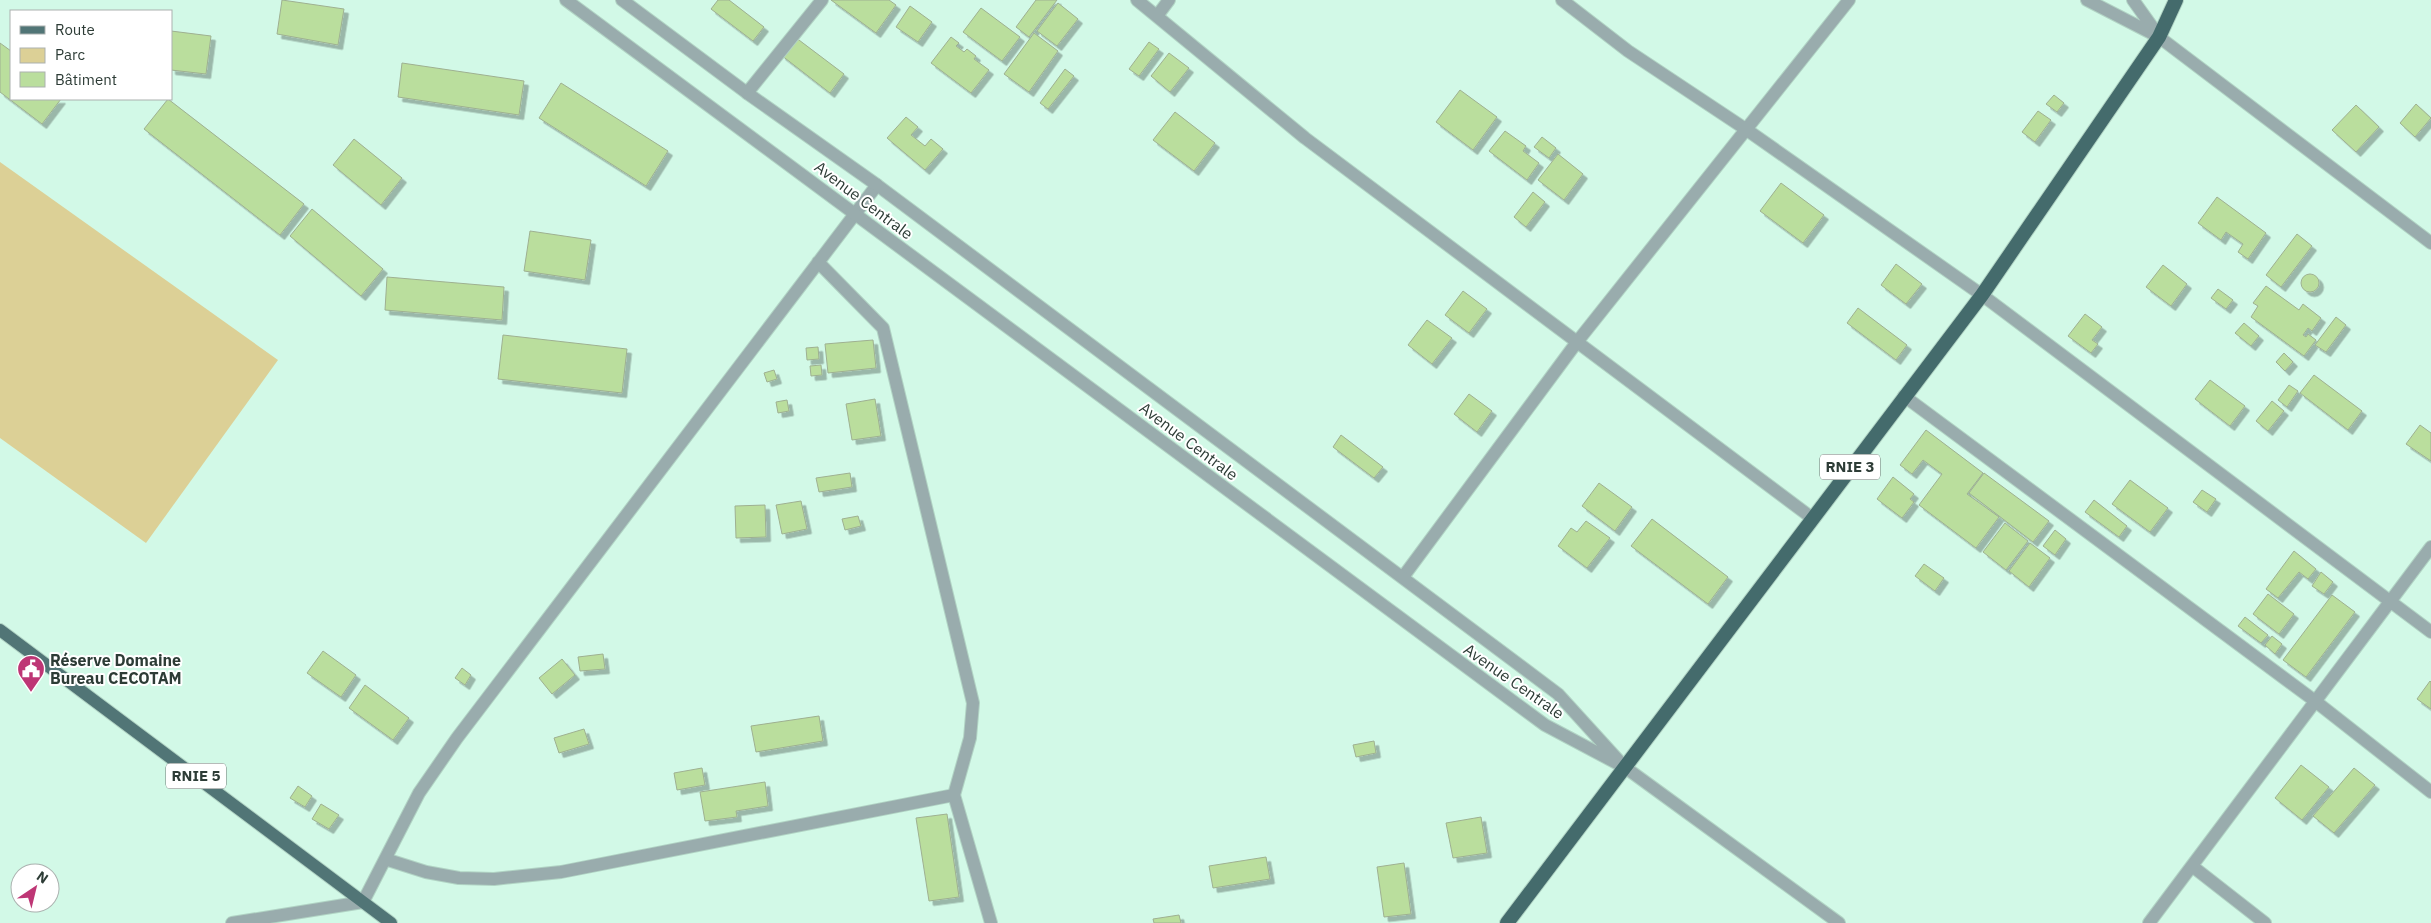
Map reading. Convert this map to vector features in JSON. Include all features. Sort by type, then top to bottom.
[{"type":"highway","name":"RNIE 3","points":[[1507,923],[1982,295],[2159,37],[2176,0]]},
{"type":"main road","name":"RNIE 5","points":[[0,630],[391,923]]},
{"type":"street","name":"Avenue Centrale","points":[[566,0],[1544,726],[1626,768]]},
{"type":"street","name":"Avenue Centrale","points":[[622,0],[746,93],[877,185],[1558,694],[1626,768]]},
{"type":"street","points":[[746,93],[822,0]]},
{"type":"street","points":[[1137,0],[1305,138],[1812,518]]},
{"type":"street","points":[[1157,16],[1169,0]]},
{"type":"street","points":[[1562,0],[1628,51],[1747,130],[1982,295],[2431,632]]},
{"type":"street","points":[[1403,577],[1577,342],[1849,0]]},
{"type":"street","points":[[2087,0],[2159,37],[2431,243]]},
{"type":"street","points":[[2133,0],[2159,37]]},
{"type":"street","points":[[232,923],[363,902],[419,793],[457,738],[877,185]]},
{"type":"street","points":[[818,262],[884,328],[973,703],[970,738],[954,795],[991,923]]},
{"type":"street","points":[[1904,396],[2315,701],[2431,792]]},
{"type":"street","points":[[2150,923],[2431,547]]},
{"type":"street","points":[[1626,768],[1838,923]]},
{"type":"street","points":[[384,858],[426,872],[459,878],[494,879],[561,872],[954,795]]},
{"type":"street","points":[[2192,866],[2265,923]]},
{"type":"green space","points":[[0,162],[278,360],[146,543],[0,438]]},
{"type":"building","points":[[282,0],[344,9],[338,45],[277,34]]},
{"type":"building","points":[[718,0],[729,0],[764,27],[753,41],[711,9]]},
{"type":"building","points":[[831,0],[889,0],[896,5],[876,33]]},
{"type":"building","points":[[1036,0],[1057,0],[1029,37],[1016,27]]},
{"type":"building","points":[[1058,3],[1078,19],[1057,46],[1037,31]]},
{"type":"building","points":[[910,6],[932,22],[918,42],[896,27]]},
{"type":"building","points":[[981,8],[1020,37],[1002,61],[963,32]]},
{"type":"building","points":[[172,31],[211,36],[206,74],[172,70]]},
{"type":"building","points":[[1034,33],[1058,51],[1029,92],[1004,74]]},
{"type":"building","points":[[795,37],[844,74],[830,93],[781,55]]},
{"type":"building","points":[[951,37],[959,43],[956,46],[964,52],[967,49],[976,56],[974,59],[989,70],[971,93],[931,63]]},
{"type":"building","points":[[1149,42],[1159,49],[1139,76],[1129,69]]},
{"type":"building","points":[[0,43],[10,50],[10,100],[0,92]]},
{"type":"building","points":[[1169,53],[1189,68],[1170,92],[1151,76]]},
{"type":"building","points":[[402,63],[524,81],[519,115],[398,97]]},
{"type":"building","points":[[1065,69],[1074,76],[1048,109],[1040,103]]},
{"type":"building","points":[[561,83],[668,151],[646,186],[539,118]]},
{"type":"building","points":[[1460,90],[1497,117],[1473,150],[1436,122]]},
{"type":"building","points":[[2054,95],[2064,103],[2057,112],[2046,104]]},
{"type":"building","points":[[10,100],[60,100],[42,124]]},
{"type":"building","points":[[167,100],[169,100],[304,204],[280,235],[144,129]]},
{"type":"building","points":[[2416,104],[2431,118],[2415,137],[2400,123]]},
{"type":"building","points":[[2356,105],[2379,127],[2356,152],[2332,130]]},
{"type":"building","points":[[2038,111],[2051,120],[2035,142],[2022,132]]},
{"type":"building","points":[[1175,112],[1215,143],[1194,171],[1153,140]]},
{"type":"building","points":[[906,117],[918,127],[911,135],[925,146],[931,139],[943,149],[925,170],[887,138]]},
{"type":"building","points":[[1505,131],[1526,146],[1523,151],[1539,163],[1527,180],[1489,151]]},
{"type":"building","points":[[1542,137],[1556,148],[1549,158],[1534,147]]},
{"type":"building","points":[[354,139],[402,178],[381,205],[333,165]]},
{"type":"building","points":[[1558,154],[1583,174],[1564,200],[1538,180]]},
{"type":"building","points":[[1781,183],[1824,215],[1803,243],[1760,211]]},
{"type":"building","points":[[1533,192],[1545,202],[1526,227],[1514,217]]},
{"type":"building","points":[[2217,197],[2266,233],[2248,259],[2238,252],[2243,244],[2226,232],[2221,240],[2198,223]]},
{"type":"building","points":[[312,209],[383,269],[361,296],[290,236]]},
{"type":"building","points":[[530,231],[591,240],[585,280],[524,271]]},
{"type":"building","points":[[2297,234],[2312,246],[2281,287],[2266,275]]},
{"type":"building","points":[[1896,264],[1922,284],[1906,304],[1881,285]]},
{"type":"building","points":[[2163,265],[2187,284],[2171,306],[2146,287]]},
{"type":"building","points":[[2310,274],[2316,277],[2319,283],[2316,289],[2310,292],[2304,289],[2301,283],[2304,277]]},
{"type":"building","points":[[387,277],[504,287],[502,320],[385,310]]},
{"type":"building","points":[[2266,286],[2299,310],[2303,304],[2321,318],[2312,331],[2308,328],[2303,335],[2306,337],[2308,334],[2316,340],[2304,356],[2251,317],[2258,306],[2253,303]]},
{"type":"building","points":[[2218,289],[2233,300],[2226,309],[2211,298]]},
{"type":"building","points":[[1463,291],[1487,309],[1469,333],[1445,315]]},
{"type":"building","points":[[1858,308],[1907,345],[1896,360],[1847,323]]},
{"type":"building","points":[[2085,314],[2102,327],[2092,340],[2098,344],[2091,353],[2068,336]]},
{"type":"building","points":[[2336,317],[2346,325],[2326,352],[2315,345]]},
{"type":"building","points":[[1427,320],[1452,338],[1432,364],[1408,345]]},
{"type":"building","points":[[2244,323],[2259,336],[2251,346],[2235,333]]},
{"type":"building","points":[[503,335],[627,349],[622,393],[498,379]]},
{"type":"building","points":[[873,340],[876,368],[828,373],[825,344]]},
{"type":"building","points":[[818,347],[819,359],[807,360],[806,348]]},
{"type":"building","points":[[2284,353],[2293,362],[2285,371],[2276,362]]},
{"type":"building","points":[[821,365],[822,375],[811,376],[810,366]]},
{"type":"building","points":[[774,370],[777,379],[767,382],[764,373]]},
{"type":"building","points":[[2314,375],[2362,411],[2348,430],[2300,393]]},
{"type":"building","points":[[2210,380],[2245,406],[2230,426],[2195,399]]},
{"type":"building","points":[[2289,385],[2298,391],[2287,407],[2278,400]]},
{"type":"building","points":[[1469,394],[1492,411],[1477,432],[1454,414]]},
{"type":"building","points":[[875,399],[881,436],[852,440],[846,404]]},
{"type":"building","points":[[787,400],[789,411],[778,413],[776,402]]},
{"type":"building","points":[[2272,401],[2284,411],[2268,431],[2256,421]]},
{"type":"building","points":[[2420,425],[2431,433],[2431,461],[2406,444]]},
{"type":"building","points":[[1926,430],[1983,473],[1967,494],[1999,517],[1976,548],[1919,505],[1942,474],[1923,460],[1912,474],[1900,465]]},
{"type":"building","points":[[1341,435],[1383,467],[1374,478],[1333,447]]},
{"type":"building","points":[[850,473],[852,487],[819,492],[816,478]]},
{"type":"building","points":[[1984,473],[2049,521],[2033,542],[1969,493]]},
{"type":"building","points":[[1893,477],[1914,494],[1910,499],[1914,502],[1902,518],[1877,499]]},
{"type":"building","points":[[2130,480],[2168,508],[2150,532],[2112,504]]},
{"type":"building","points":[[1599,483],[1632,507],[1615,531],[1582,506]]},
{"type":"building","points":[[2202,490],[2216,499],[2207,512],[2193,502]]},
{"type":"building","points":[[2094,500],[2127,526],[2119,537],[2085,512]]},
{"type":"building","points":[[801,501],[807,529],[782,534],[776,505]]},
{"type":"building","points":[[765,505],[766,537],[736,538],[735,506]]},
{"type":"building","points":[[858,516],[861,526],[845,530],[842,519]]},
{"type":"building","points":[[1652,519],[1728,577],[1708,604],[1631,546]]},
{"type":"building","points":[[1586,521],[1610,538],[1587,568],[1558,546],[1571,528],[1577,532]]},
{"type":"building","points":[[2005,523],[2028,541],[2006,570],[1983,552]]},
{"type":"building","points":[[2055,530],[2066,539],[2055,555],[2043,546]]},
{"type":"building","points":[[2030,543],[2050,558],[2029,587],[2009,571]]},
{"type":"building","points":[[2294,551],[2316,569],[2308,579],[2299,572],[2278,598],[2266,589]]},
{"type":"building","points":[[1924,564],[1944,578],[1935,591],[1915,576]]},
{"type":"building","points":[[2321,572],[2333,582],[2324,594],[2312,586]]},
{"type":"building","points":[[2268,594],[2294,614],[2279,634],[2253,614]]},
{"type":"building","points":[[2332,595],[2355,612],[2306,677],[2283,660]]},
{"type":"building","points":[[2245,617],[2268,635],[2261,643],[2238,626]]},
{"type":"building","points":[[2272,636],[2282,644],[2275,654],[2265,645]]},
{"type":"building","points":[[323,651],[356,675],[341,697],[307,673]]},
{"type":"building","points":[[603,654],[605,669],[580,671],[578,657]]},
{"type":"building","points":[[562,659],[575,675],[552,694],[539,678]]},
{"type":"building","points":[[462,668],[471,675],[465,685],[455,678]]},
{"type":"building","points":[[2431,682],[2431,709],[2417,699]]},
{"type":"building","points":[[365,685],[409,718],[393,740],[349,708]]},
{"type":"building","points":[[819,716],[823,741],[756,752],[751,726]]},
{"type":"building","points":[[584,729],[589,744],[559,753],[554,738]]},
{"type":"building","points":[[1374,741],[1376,753],[1356,757],[1353,745]]},
{"type":"building","points":[[2301,765],[2329,787],[2302,820],[2275,798]]},
{"type":"building","points":[[702,768],[705,785],[677,790],[674,773]]},
{"type":"building","points":[[2354,768],[2375,785],[2334,833],[2313,816]]},
{"type":"building","points":[[765,782],[768,806],[736,811],[737,817],[705,821],[700,792]]},
{"type":"building","points":[[298,786],[312,796],[305,807],[290,798]]},
{"type":"building","points":[[321,804],[339,815],[329,829],[312,819]]},
{"type":"building","points":[[947,814],[959,897],[929,901],[916,818]]},
{"type":"building","points":[[1481,817],[1487,853],[1453,858],[1446,823]]},
{"type":"building","points":[[1266,857],[1270,879],[1213,888],[1209,866]]},
{"type":"building","points":[[1404,863],[1411,914],[1384,917],[1377,867]]},
{"type":"building","points":[[1179,915],[1181,923],[1154,923],[1153,919]]},
{"type":"place","name":"Réserve Domaine Bureau CECOTAM","points":[[31,693]]}]
